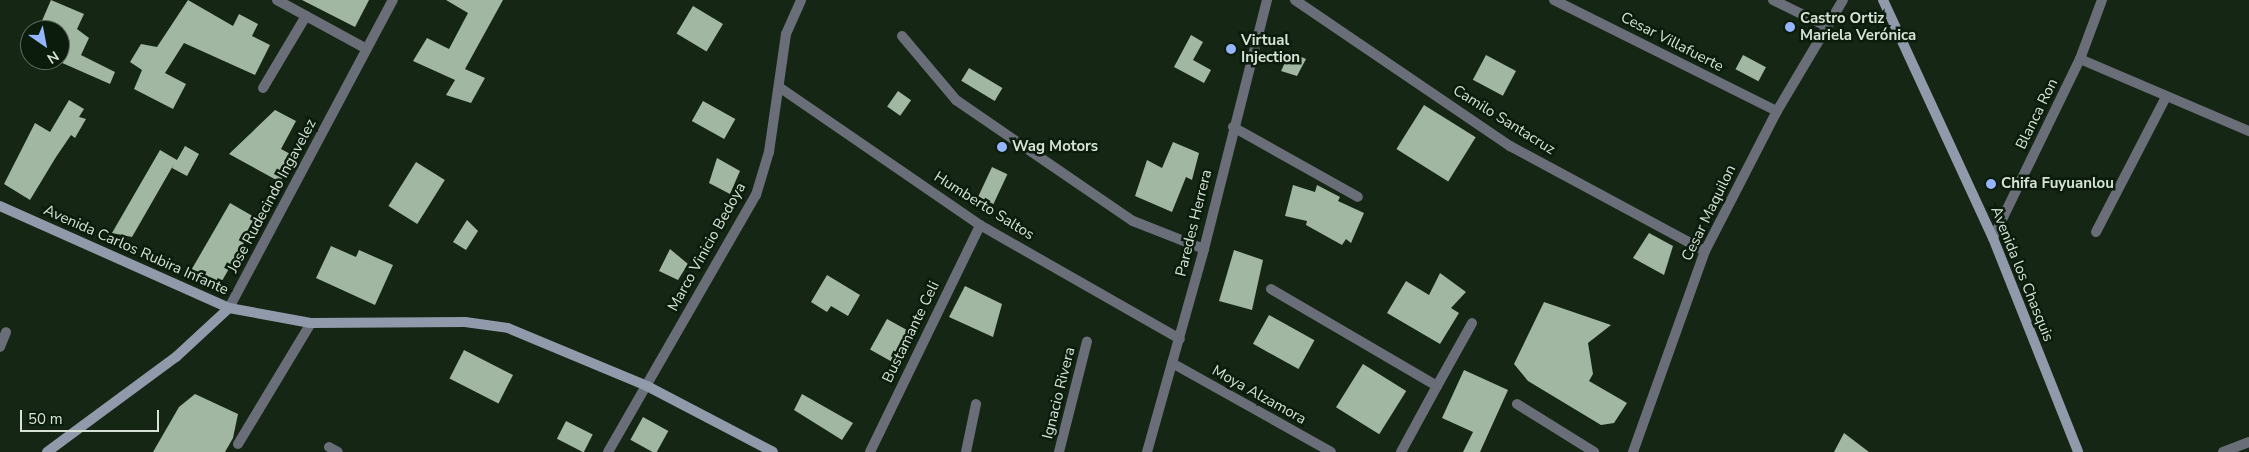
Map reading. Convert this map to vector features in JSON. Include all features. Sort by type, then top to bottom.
[{"type":"street","points":[[277,0],[368,49]]},
{"type":"street","name":"Jose Rudecindo Ingavelez","points":[[48,452],[176,357],[229,308],[393,0]]},
{"type":"street","name":"Marco Vinicio Bedoya","points":[[608,452],[648,386],[756,195],[769,152],[786,34],[801,0]]},
{"type":"street","name":"Paredes Herrera","points":[[1147,452],[1204,249],[1233,127],[1267,0]]},
{"type":"street","name":"Camilo Santacruz","points":[[1295,0],[1510,146],[1705,251]]},
{"type":"street","name":"Cesar Villafuerte","points":[[1554,0],[1776,111]]},
{"type":"street","points":[[1773,0],[1826,26]]},
{"type":"street","name":"Cesar Maquilon","points":[[1633,452],[1705,251],[1776,111],[1843,0]]},
{"type":"street","name":"Blanca Ron","points":[[1993,238],[2080,59],[2102,0]]},
{"type":"street","name":"Avenida los Chasquis","points":[[1886,1],[1993,238],[2078,452]]},
{"type":"street","points":[[263,88],[306,16]]},
{"type":"street","points":[[902,36],[956,100],[1133,221],[1204,249]]},
{"type":"street","points":[[2080,59],[2249,131]]},
{"type":"street","name":"Humberto Saltos","points":[[779,87],[980,225],[1180,339]]},
{"type":"street","points":[[2096,232],[2166,97]]},
{"type":"street","points":[[1233,127],[1358,197]]},
{"type":"street","name":"Avenida Carlos Rubira Infante","points":[[0,206],[229,308],[311,323],[465,322],[508,328],[648,386],[773,452]]},
{"type":"street","name":"Bustamante Celi","points":[[870,452],[980,225]]},
{"type":"street","points":[[1272,289],[1437,386]]},
{"type":"street","points":[[238,444],[311,323]]},
{"type":"street","points":[[1401,452],[1472,323]]},
{"type":"street","points":[[0,346],[6,332]]},
{"type":"street","name":"Ignacio Rivera","points":[[1060,452],[1087,341]]},
{"type":"street","name":"Moya Alzamora","points":[[1172,363],[1331,452]]},
{"type":"street","points":[[966,452],[976,404]]},
{"type":"street","points":[[1518,404],[1594,452]]},
{"type":"street","points":[[2223,452],[2249,442]]},
{"type":"building","points":[[51,0],[84,14],[77,29],[89,38],[81,55],[115,72],[110,84],[70,66],[70,20],[42,20]]},
{"type":"building","points":[[188,0],[233,26],[239,14],[258,24],[252,36],[270,45],[255,75],[184,43],[165,73],[186,84],[173,109],[134,89],[142,70],[130,62],[141,44],[157,47]]},
{"type":"building","points":[[302,0],[369,0],[355,27]]},
{"type":"building","points":[[446,0],[503,0],[465,69],[485,78],[471,103],[446,95],[455,80],[413,61],[427,38],[449,49],[468,13]]},
{"type":"building","points":[[693,6],[723,24],[707,51],[677,33]]},
{"type":"building","points":[[1191,35],[1203,42],[1193,60],[1211,70],[1204,83],[1174,67]]},
{"type":"building","points":[[1290,52],[1306,59],[1297,76],[1281,71]]},
{"type":"building","points":[[1486,55],[1516,71],[1503,96],[1473,80]]},
{"type":"building","points":[[1743,55],[1766,67],[1758,81],[1735,69]]},
{"type":"building","points":[[969,68],[1002,88],[995,101],[961,81]]},
{"type":"building","points":[[898,91],[911,100],[900,116],[887,107]]},
{"type":"building","points":[[69,100],[84,109],[79,117],[86,119],[75,138],[71,135],[30,200],[4,184],[35,123],[50,132]]},
{"type":"building","points":[[703,101],[735,119],[724,139],[692,121]]},
{"type":"building","points":[[1424,105],[1476,137],[1448,181],[1396,149]]},
{"type":"building","points":[[275,110],[296,121],[281,149],[294,156],[280,182],[229,154]]},
{"type":"building","points":[[1173,142],[1199,153],[1192,180],[1186,177],[1172,212],[1135,196],[1147,160],[1162,168]]},
{"type":"building","points":[[185,146],[199,154],[187,176],[172,168],[174,164],[132,237],[112,233],[160,150],[177,160]]},
{"type":"building","points":[[717,158],[740,171],[730,194],[709,183]]},
{"type":"building","points":[[416,162],[445,180],[417,224],[388,206]]},
{"type":"building","points":[[992,167],[1007,174],[993,204],[978,197]]},
{"type":"building","points":[[1293,185],[1315,192],[1317,185],[1340,197],[1338,201],[1364,213],[1351,243],[1346,239],[1342,245],[1306,225],[1307,221],[1285,216]]},
{"type":"building","points":[[230,203],[258,219],[219,287],[191,271]]},
{"type":"building","points":[[467,220],[478,231],[466,250],[453,242]]},
{"type":"building","points":[[1649,233],[1673,246],[1664,275],[1633,258]]},
{"type":"building","points":[[331,246],[356,257],[359,250],[393,265],[375,305],[316,278]]},
{"type":"building","points":[[670,249],[688,264],[678,280],[659,271]]},
{"type":"building","points":[[1234,250],[1263,260],[1252,310],[1219,301]]},
{"type":"building","points":[[1440,273],[1466,292],[1451,308],[1459,313],[1440,344],[1387,313],[1406,281],[1429,295]]},
{"type":"building","points":[[827,275],[860,295],[848,316],[831,306],[827,312],[811,302]]},
{"type":"building","points":[[965,286],[1002,304],[993,337],[949,317]]},
{"type":"building","points":[[1544,302],[1611,325],[1588,343],[1593,374],[1589,381],[1627,403],[1614,423],[1601,425],[1528,381],[1514,364]]},
{"type":"building","points":[[1269,315],[1314,340],[1298,369],[1253,344]]},
{"type":"building","points":[[887,319],[914,334],[897,365],[870,350]]},
{"type":"building","points":[[464,350],[513,375],[498,403],[449,379]]},
{"type":"building","points":[[1363,364],[1406,391],[1379,434],[1336,407]]},
{"type":"building","points":[[1464,370],[1508,390],[1480,452],[1463,452],[1473,432],[1442,418]]},
{"type":"building","points":[[195,394],[238,414],[233,438],[225,452],[153,452],[179,407]]},
{"type":"building","points":[[802,394],[853,423],[842,440],[794,410]]},
{"type":"building","points":[[643,417],[668,431],[657,452],[653,452],[630,440]]},
{"type":"building","points":[[566,421],[593,435],[584,452],[557,439]]},
{"type":"building","points":[[1844,433],[1869,452],[1834,452]]},
{"type":"place","name":"Castro Ortiz Mariela Verónica","points":[[1790,27]]},
{"type":"place","name":"Virtual Injection","points":[[1231,49]]},
{"type":"place","name":"Wag Motors","points":[[1002,147]]},
{"type":"place","name":"Chifa Fuyuanlou","points":[[1991,184]]}]
